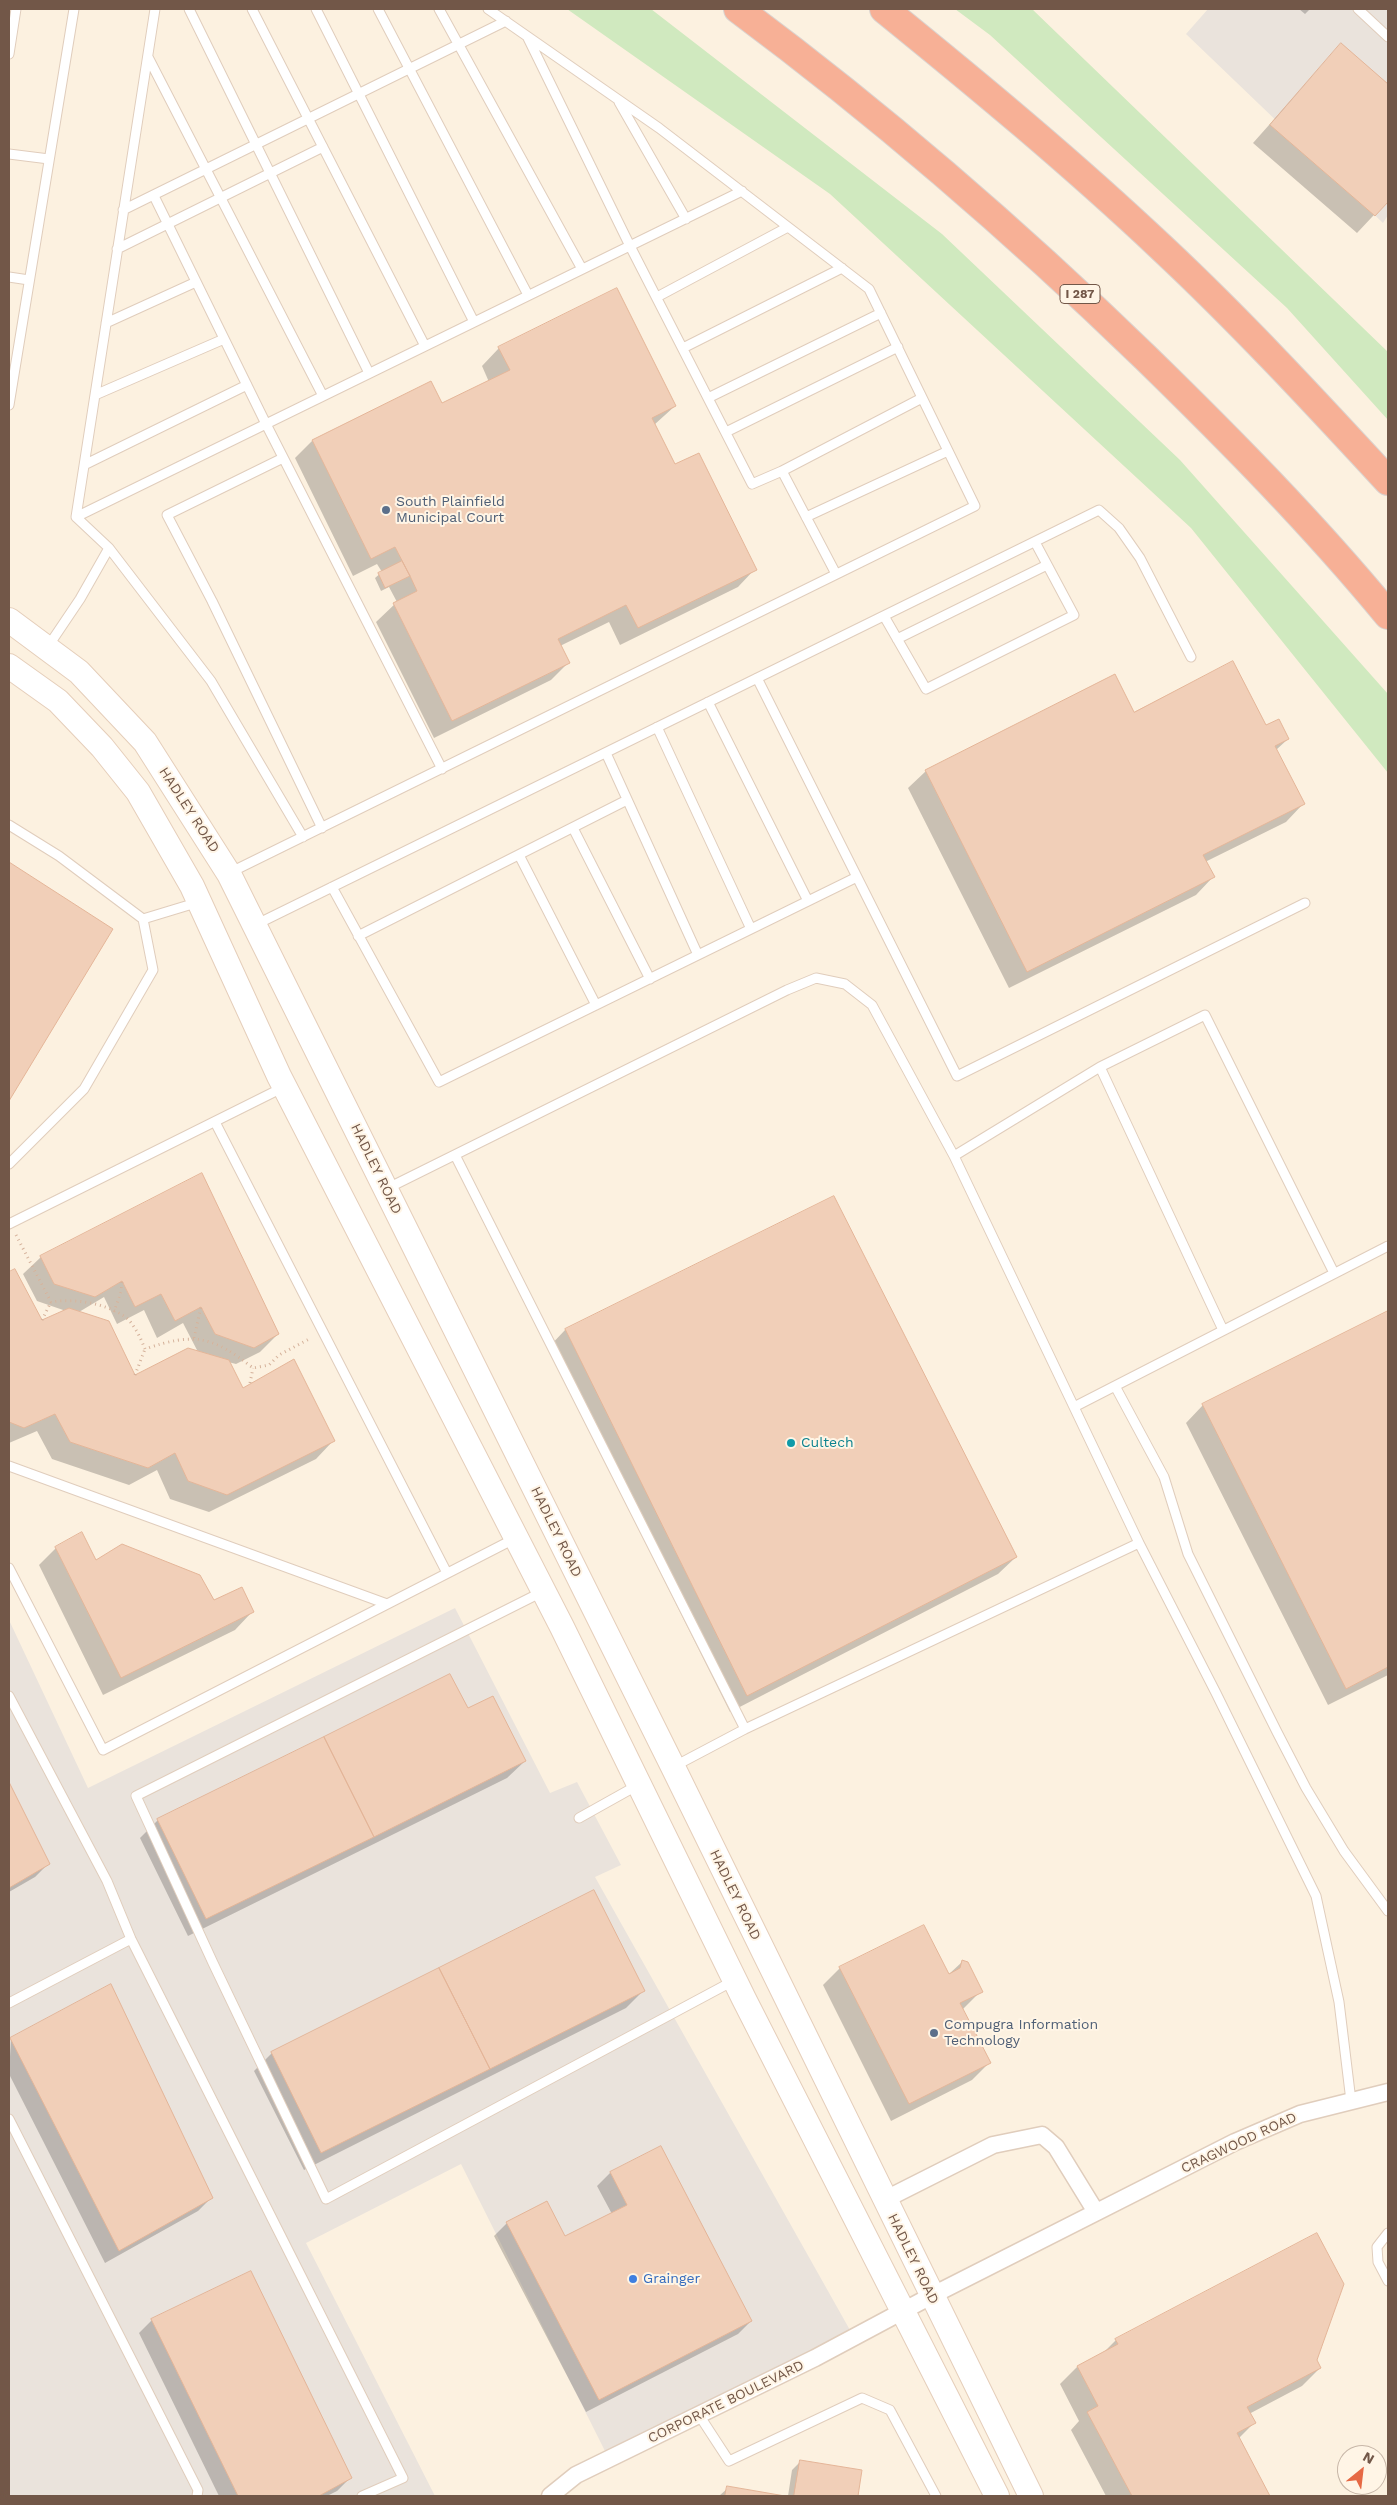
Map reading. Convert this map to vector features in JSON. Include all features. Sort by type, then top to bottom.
[{"type":"highway","name":"I 287","points":[[738,9],[812,64],[962,187],[1072,286],[1273,486],[1388,614]]},
{"type":"highway","points":[[884,9],[1024,123],[1162,248],[1291,376],[1388,481]]},
{"type":"main road","name":"HADLEY ROAD","points":[[9,620],[79,672],[145,742],[229,874],[673,1767],[931,2296],[1031,2496]]},
{"type":"main road","points":[[10,671],[58,701],[102,747],[138,792],[196,894],[285,1087],[544,1591],[734,1980],[998,2496]]},
{"type":"main road","points":[[196,894],[229,874]]},
{"type":"street","name":"CRAGWOOD ROAD","points":[[904,2310],[1234,2142],[1300,2114],[1388,2092]]},
{"type":"street","points":[[884,2200],[992,2145],[1042,2135],[1056,2146],[1096,2212]]},
{"type":"street","name":"CORPORATE BOULEVARD","points":[[550,2496],[576,2476],[815,2358],[904,2310]]},
{"type":"lane","points":[[9,54],[16,9]]},
{"type":"lane","points":[[9,406],[74,9]]},
{"type":"lane","points":[[76,517],[155,9]]},
{"type":"lane","points":[[189,9],[369,374]]},
{"type":"lane","points":[[252,9],[426,346]]},
{"type":"lane","points":[[316,9],[474,322]]},
{"type":"lane","points":[[378,9],[528,295]]},
{"type":"lane","points":[[439,9],[582,269]]},
{"type":"lane","points":[[229,874],[975,506],[869,288],[618,100],[488,9]]},
{"type":"lane","points":[[1358,9],[1388,37]]},
{"type":"lane","points":[[123,210],[257,146],[506,21]]},
{"type":"lane","points":[[527,36],[656,298],[752,484],[782,472],[922,398]]},
{"type":"lane","points":[[148,57],[222,197],[322,396]]},
{"type":"lane","points":[[618,100],[686,219]]},
{"type":"lane","points":[[117,248],[323,147]]},
{"type":"lane","points":[[9,154],[49,159]]},
{"type":"lane","points":[[76,517],[742,192]]},
{"type":"lane","points":[[154,196],[283,458],[442,769]]},
{"type":"lane","points":[[656,298],[788,226]]},
{"type":"lane","points":[[683,348],[842,268]]},
{"type":"lane","points":[[9,277],[29,280]]},
{"type":"lane","points":[[106,323],[196,282]]},
{"type":"lane","points":[[708,398],[881,313]]},
{"type":"lane","points":[[95,395],[224,339]]},
{"type":"lane","points":[[726,432],[898,348]]},
{"type":"lane","points":[[84,465],[247,385]]},
{"type":"lane","points":[[806,518],[948,451]]},
{"type":"lane","points":[[283,458],[167,515],[212,601],[322,828]]},
{"type":"lane","points":[[782,472],[836,574]]},
{"type":"lane","points":[[255,925],[1099,510],[1120,528],[1140,558],[1191,657]]},
{"type":"lane","points":[[76,517],[110,548],[210,681],[303,837]]},
{"type":"lane","points":[[884,616],[926,689],[1074,615],[1035,542]]},
{"type":"lane","points":[[47,648],[80,599],[110,548]]},
{"type":"lane","points":[[897,639],[1047,565]]},
{"type":"lane","points":[[757,678],[957,1076],[1305,903]]},
{"type":"lane","points":[[708,702],[808,901]]},
{"type":"lane","points":[[658,727],[751,929]]},
{"type":"lane","points":[[606,753],[698,955]]},
{"type":"lane","points":[[358,936],[627,800]]},
{"type":"lane","points":[[9,825],[59,856],[143,919],[153,970],[84,1089],[9,1164]]},
{"type":"lane","points":[[573,828],[650,979]]},
{"type":"lane","points":[[520,855],[596,1005]]},
{"type":"lane","points":[[332,888],[439,1082],[857,877]]},
{"type":"lane","points":[[143,919],[196,894]]},
{"type":"lane","points":[[386,1189],[787,990],[816,978],[845,984],[872,1005],[954,1156],[1139,1543],[1316,1896],[1339,2002],[1351,2101]]},
{"type":"lane","points":[[954,1156],[1100,1067],[1205,1016],[1334,1273]]},
{"type":"lane","points":[[1100,1067],[1223,1330]]},
{"type":"lane","points":[[9,1224],[285,1087]]},
{"type":"lane","points":[[215,1122],[447,1573]]},
{"type":"lane","points":[[454,1155],[745,1729]]},
{"type":"lane","points":[[1074,1407],[1388,1246]]},
{"type":"lane","points":[[1115,1386],[1164,1477],[1188,1554],[1276,1732],[1306,1788],[1344,1851],[1388,1911]]},
{"type":"lane","points":[[9,1466],[387,1604]]},
{"type":"lane","points":[[9,1568],[103,1750],[516,1538]]},
{"type":"lane","points":[[673,1767],[745,1729],[1139,1543]]},
{"type":"lane","points":[[544,1591],[136,1796],[213,1963],[326,2199],[734,1980]]},
{"type":"lane","points":[[9,1696],[107,1881],[131,1939],[403,2478],[362,2496]]},
{"type":"lane","points":[[579,1818],[639,1784]]},
{"type":"lane","points":[[9,2003],[131,1939]]},
{"type":"lane","points":[[9,2120],[198,2490],[197,2496]]},
{"type":"lane","points":[[1388,2233],[1376,2247],[1378,2262],[1388,2281]]},
{"type":"lane","points":[[699,2415],[729,2461],[862,2398],[890,2410],[936,2496]]},
{"type":"path","points":[[9,1224],[52,1302]]},
{"type":"path","points":[[114,1312],[121,1292],[122,1281]]},
{"type":"path","points":[[52,1302],[64,1300],[91,1303],[125,1317],[139,1334],[145,1349],[135,1375]]},
{"type":"path","points":[[42,1320],[52,1302]]},
{"type":"path","points":[[194,1338],[201,1307]]},
{"type":"path","points":[[145,1349],[171,1340],[194,1338],[218,1344],[253,1368],[269,1365],[279,1354],[323,1332]]},
{"type":"path","points":[[250,1384],[253,1368]]},
{"type":"shaded area","points":[[1208,9],[1388,9],[1388,215],[1383,223],[1186,34]]},
{"type":"shaded area","points":[[455,1608],[550,1793],[577,1782],[621,1865],[595,1877],[855,2339],[606,2453],[461,2164],[306,2243],[435,2496],[9,2496],[9,1620],[88,1788]]},
{"type":"green space","points":[[567,9],[651,9],[942,234],[1180,460],[1388,694],[1388,773],[1191,528],[830,194]]},
{"type":"green space","points":[[955,9],[1032,9],[1388,352],[1388,420],[1287,308],[990,35]]},
{"type":"building","points":[[1341,43],[1388,84],[1388,202],[1375,216],[1270,125]]},
{"type":"building","points":[[617,288],[676,406],[652,418],[675,464],[699,453],[757,570],[638,628],[626,605],[558,639],[570,663],[452,721],[393,603],[417,591],[410,576],[395,547],[371,559],[312,440],[431,381],[442,403],[510,370],[498,347]]},
{"type":"building","points":[[402,561],[410,576],[385,588],[378,573]]},
{"type":"building","points":[[1233,661],[1266,725],[1279,719],[1289,739],[1275,746],[1305,804],[1203,855],[1215,877],[1027,972],[925,770],[1115,674],[1134,712]]},
{"type":"building","points":[[9,862],[113,929],[9,1101]]},
{"type":"building","points":[[202,1173],[279,1334],[254,1348],[215,1334],[201,1307],[175,1321],[161,1294],[135,1307],[122,1281],[95,1297],[54,1284],[40,1256]]},
{"type":"building","name":"Cultech","points":[[834,1196],[1017,1557],[747,1696],[565,1329]]},
{"type":"building","points":[[15,1269],[42,1320],[69,1308],[109,1321],[135,1375],[188,1348],[229,1360],[243,1388],[294,1359],[335,1441],[227,1495],[188,1481],[175,1453],[148,1468],[70,1442],[55,1414],[24,1428],[9,1422],[9,1272]]},
{"type":"building","points":[[1388,1311],[1388,1667],[1346,1689],[1202,1404]]},
{"type":"building","points":[[82,1532],[96,1560],[122,1544],[200,1575],[214,1600],[242,1587],[254,1612],[121,1678],[55,1547]]},
{"type":"building","points":[[450,1674],[468,1708],[493,1696],[526,1761],[374,1837],[324,1737]]},
{"type":"building","points":[[324,1737],[374,1837],[206,1919],[157,1819]]},
{"type":"building","points":[[9,1782],[50,1864],[9,1888]]},
{"type":"building","points":[[594,1890],[645,1991],[490,2069],[439,1968]]},
{"type":"building","points":[[924,1925],[949,1974],[960,1968],[962,1960],[968,1962],[983,1992],[960,2003],[991,2063],[909,2104],[839,1967]]},
{"type":"building","points":[[439,1968],[490,2069],[321,2153],[271,2052]]},
{"type":"building","points":[[111,1984],[213,2198],[119,2251],[10,2038]]},
{"type":"building","name":"Grainger","points":[[661,2146],[752,2321],[599,2400],[506,2222],[547,2201],[565,2236],[627,2205],[610,2172]]},
{"type":"building","points":[[1317,2233],[1344,2284],[1317,2360],[1321,2368],[1247,2407],[1256,2423],[1237,2433],[1270,2496],[1132,2496],[1087,2412],[1098,2406],[1077,2366],[1118,2344],[1115,2339]]},
{"type":"building","points":[[251,2271],[352,2478],[319,2496],[238,2496],[151,2319]]},
{"type":"building","points":[[800,2460],[862,2470],[858,2496],[794,2496]]},
{"type":"building","points":[[727,2486],[785,2496],[725,2496]]},
{"type":"place","name":"South Plainfield Municipal Court","points":[[386,510]]},
{"type":"place","name":"Cultech","points":[[791,1443]]},
{"type":"place","name":"Compugra Information Technology","points":[[934,2033]]},
{"type":"place","name":"Grainger","points":[[633,2279]]}]
